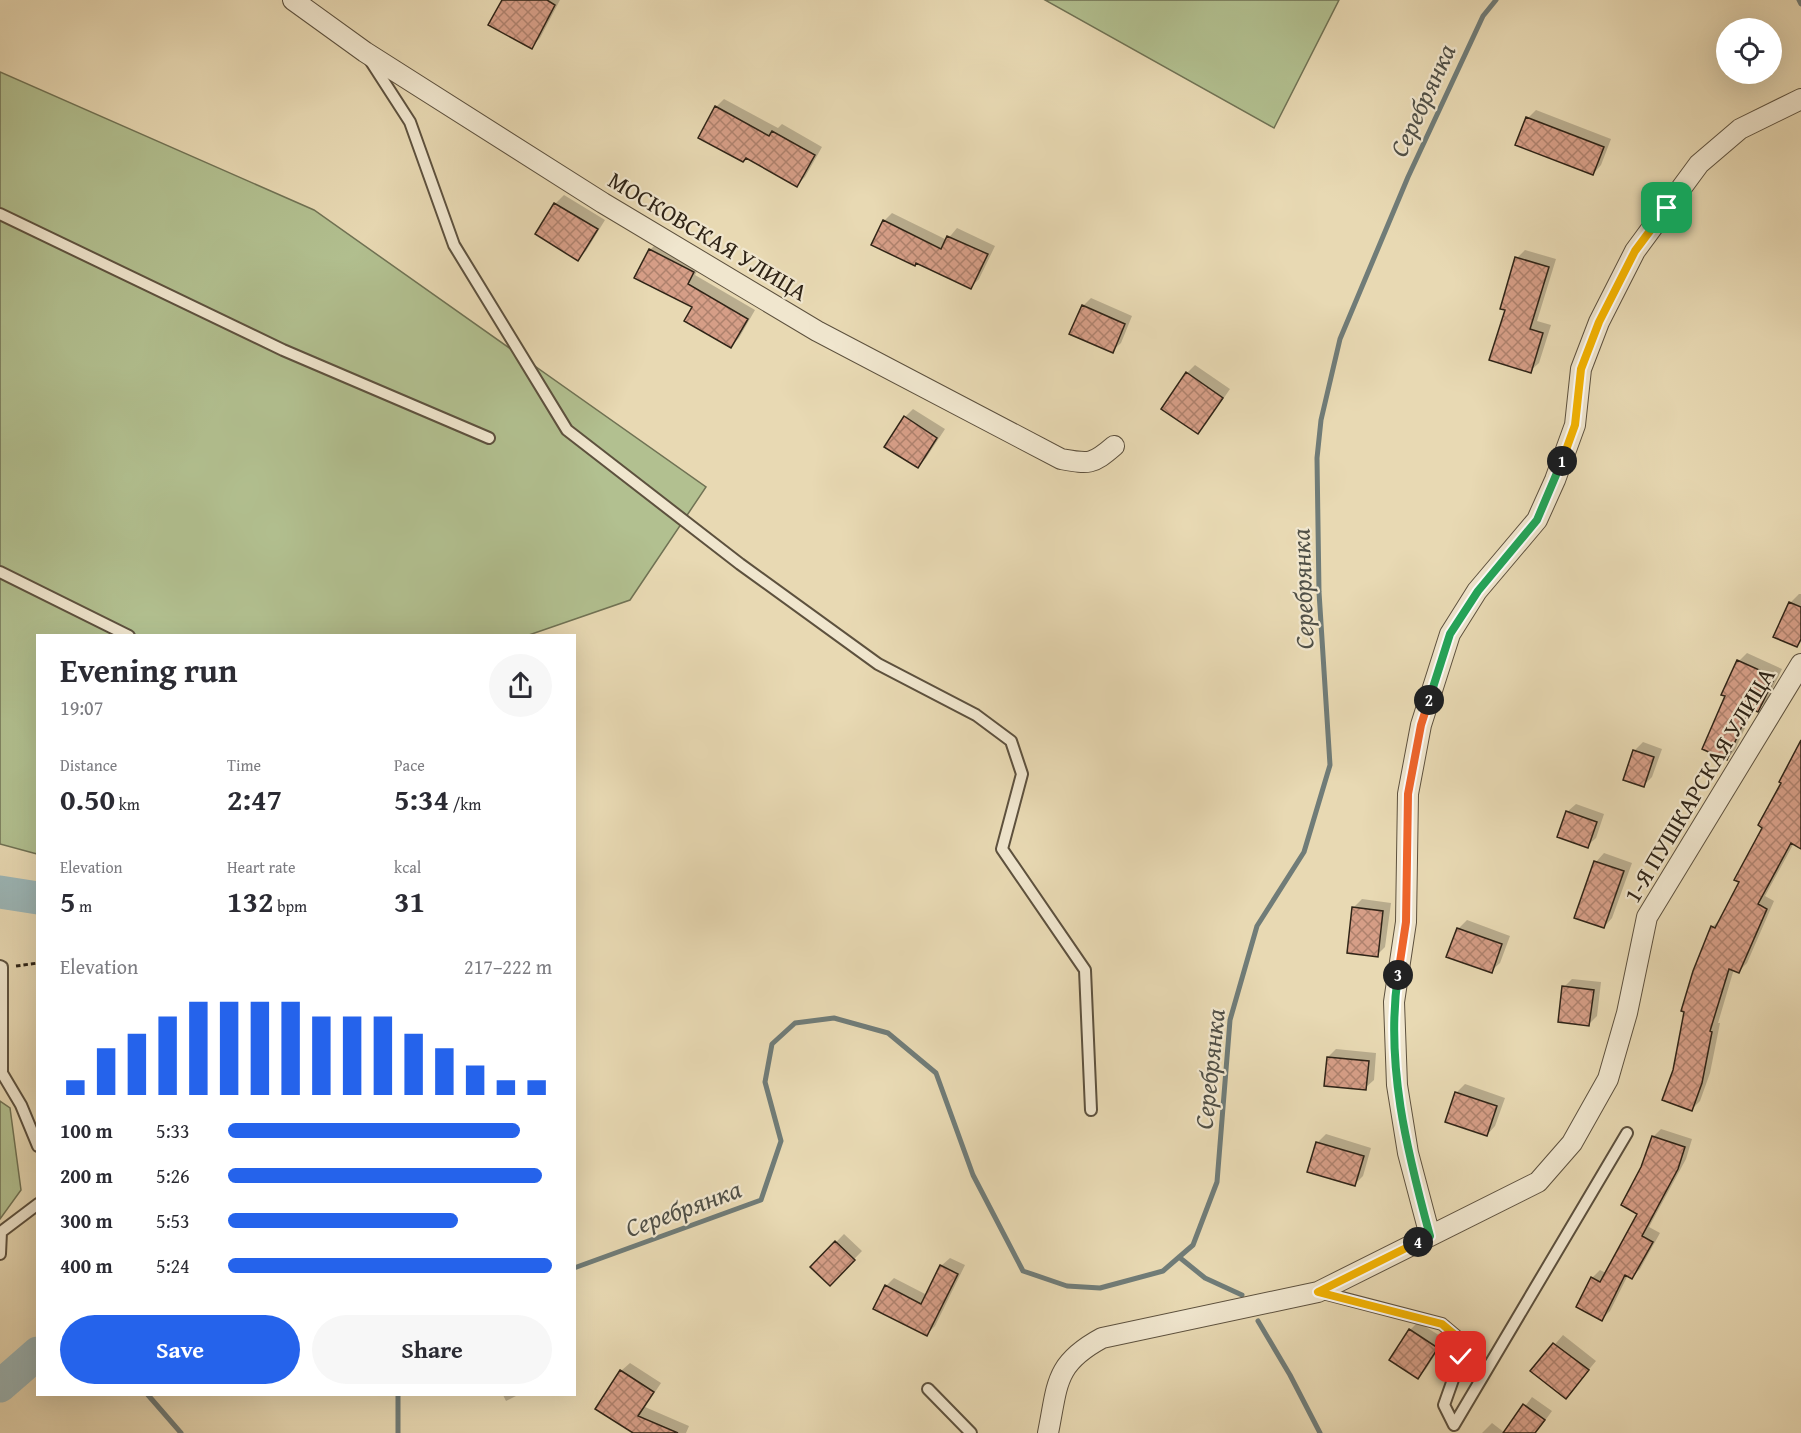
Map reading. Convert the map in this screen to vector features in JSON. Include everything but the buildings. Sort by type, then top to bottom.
[{"type":"street","name":"МОСКОВСКАЯ УЛИЦА","points":[[293,0],[365,52],[603,203],[817,332],[1061,459],[1087,464],[1101,457],[1114,446]]},
{"type":"street","points":[[1430,1236],[1408,1153],[1397,1085],[1394,1002],[1406,922],[1408,794],[1421,725],[1450,634],[1478,591],[1537,520],[1555,480],[1575,425],[1581,369],[1599,322],[1635,251],[1699,164],[1740,129],[1801,99]]},
{"type":"street","name":"1-Я ПУШКАРСКАЯ УЛИЦА","points":[[1048,1433],[1059,1378],[1065,1367],[1079,1351],[1102,1338],[1318,1292],[1538,1182],[1572,1143],[1608,1079],[1627,1013],[1647,917],[1801,664]]},
{"type":"lane","points":[[365,52],[410,122],[454,245],[567,430],[740,564],[878,664],[976,715],[1011,741],[1022,774],[1002,849],[1085,970],[1091,1110]]},
{"type":"lane","points":[[0,214],[283,350],[489,438]]},
{"type":"lane","points":[[0,572],[125,634]]},
{"type":"lane","points":[[1,967],[2,1073],[21,1105],[36,1141]]},
{"type":"lane","points":[[1318,1292],[1442,1324],[1461,1340],[1461,1357],[1444,1405],[1454,1425],[1627,1133]]},
{"type":"lane","points":[[0,1254],[1,1232],[36,1206]]},
{"type":"lane","points":[[928,1389],[971,1433]]},
{"type":"path","points":[[1,967],[36,963]]},
{"type":"green space","points":[[1045,0],[1339,0],[1274,128]]},
{"type":"green space","points":[[0,72],[314,210],[706,487],[630,600],[532,634],[36,634],[36,854],[0,844]]},
{"type":"green space","points":[[0,1101],[10,1108],[21,1190],[0,1219]]},
{"type":"waterway","name":"Серебрянка","points":[[576,1267],[761,1200],[781,1141],[765,1082],[772,1044],[795,1023],[834,1018],[888,1033],[936,1073],[973,1175],[1023,1271],[1067,1286],[1100,1288],[1163,1271],[1193,1245],[1217,1182],[1230,1020],[1257,926],[1304,852],[1330,765],[1319,592],[1317,458],[1321,420],[1340,339],[1408,177],[1483,16],[1496,0]]},
{"type":"waterway","points":[[1799,0],[1801,4]]},
{"type":"waterway","points":[[0,892],[36,898]]},
{"type":"waterway","points":[[1179,1257],[1205,1278],[1242,1295]]},
{"type":"waterway","points":[[1258,1321],[1290,1375],[1320,1433]]},
{"type":"waterway","points":[[0,1386],[36,1355]]},
{"type":"waterway","points":[[149,1396],[181,1433]]},
{"type":"waterway","name":"Серебрянка","points":[[398,1396],[398,1433]]},
{"type":"route","points":[[1461,1357],[1461,1340],[1442,1324],[1318,1292],[1430,1236],[1408,1153],[1397,1085],[1394,1002],[1406,922],[1408,794],[1421,725],[1450,634],[1478,591],[1537,520],[1555,480],[1575,425],[1581,369],[1599,322],[1635,251],[1667,208]]}]
